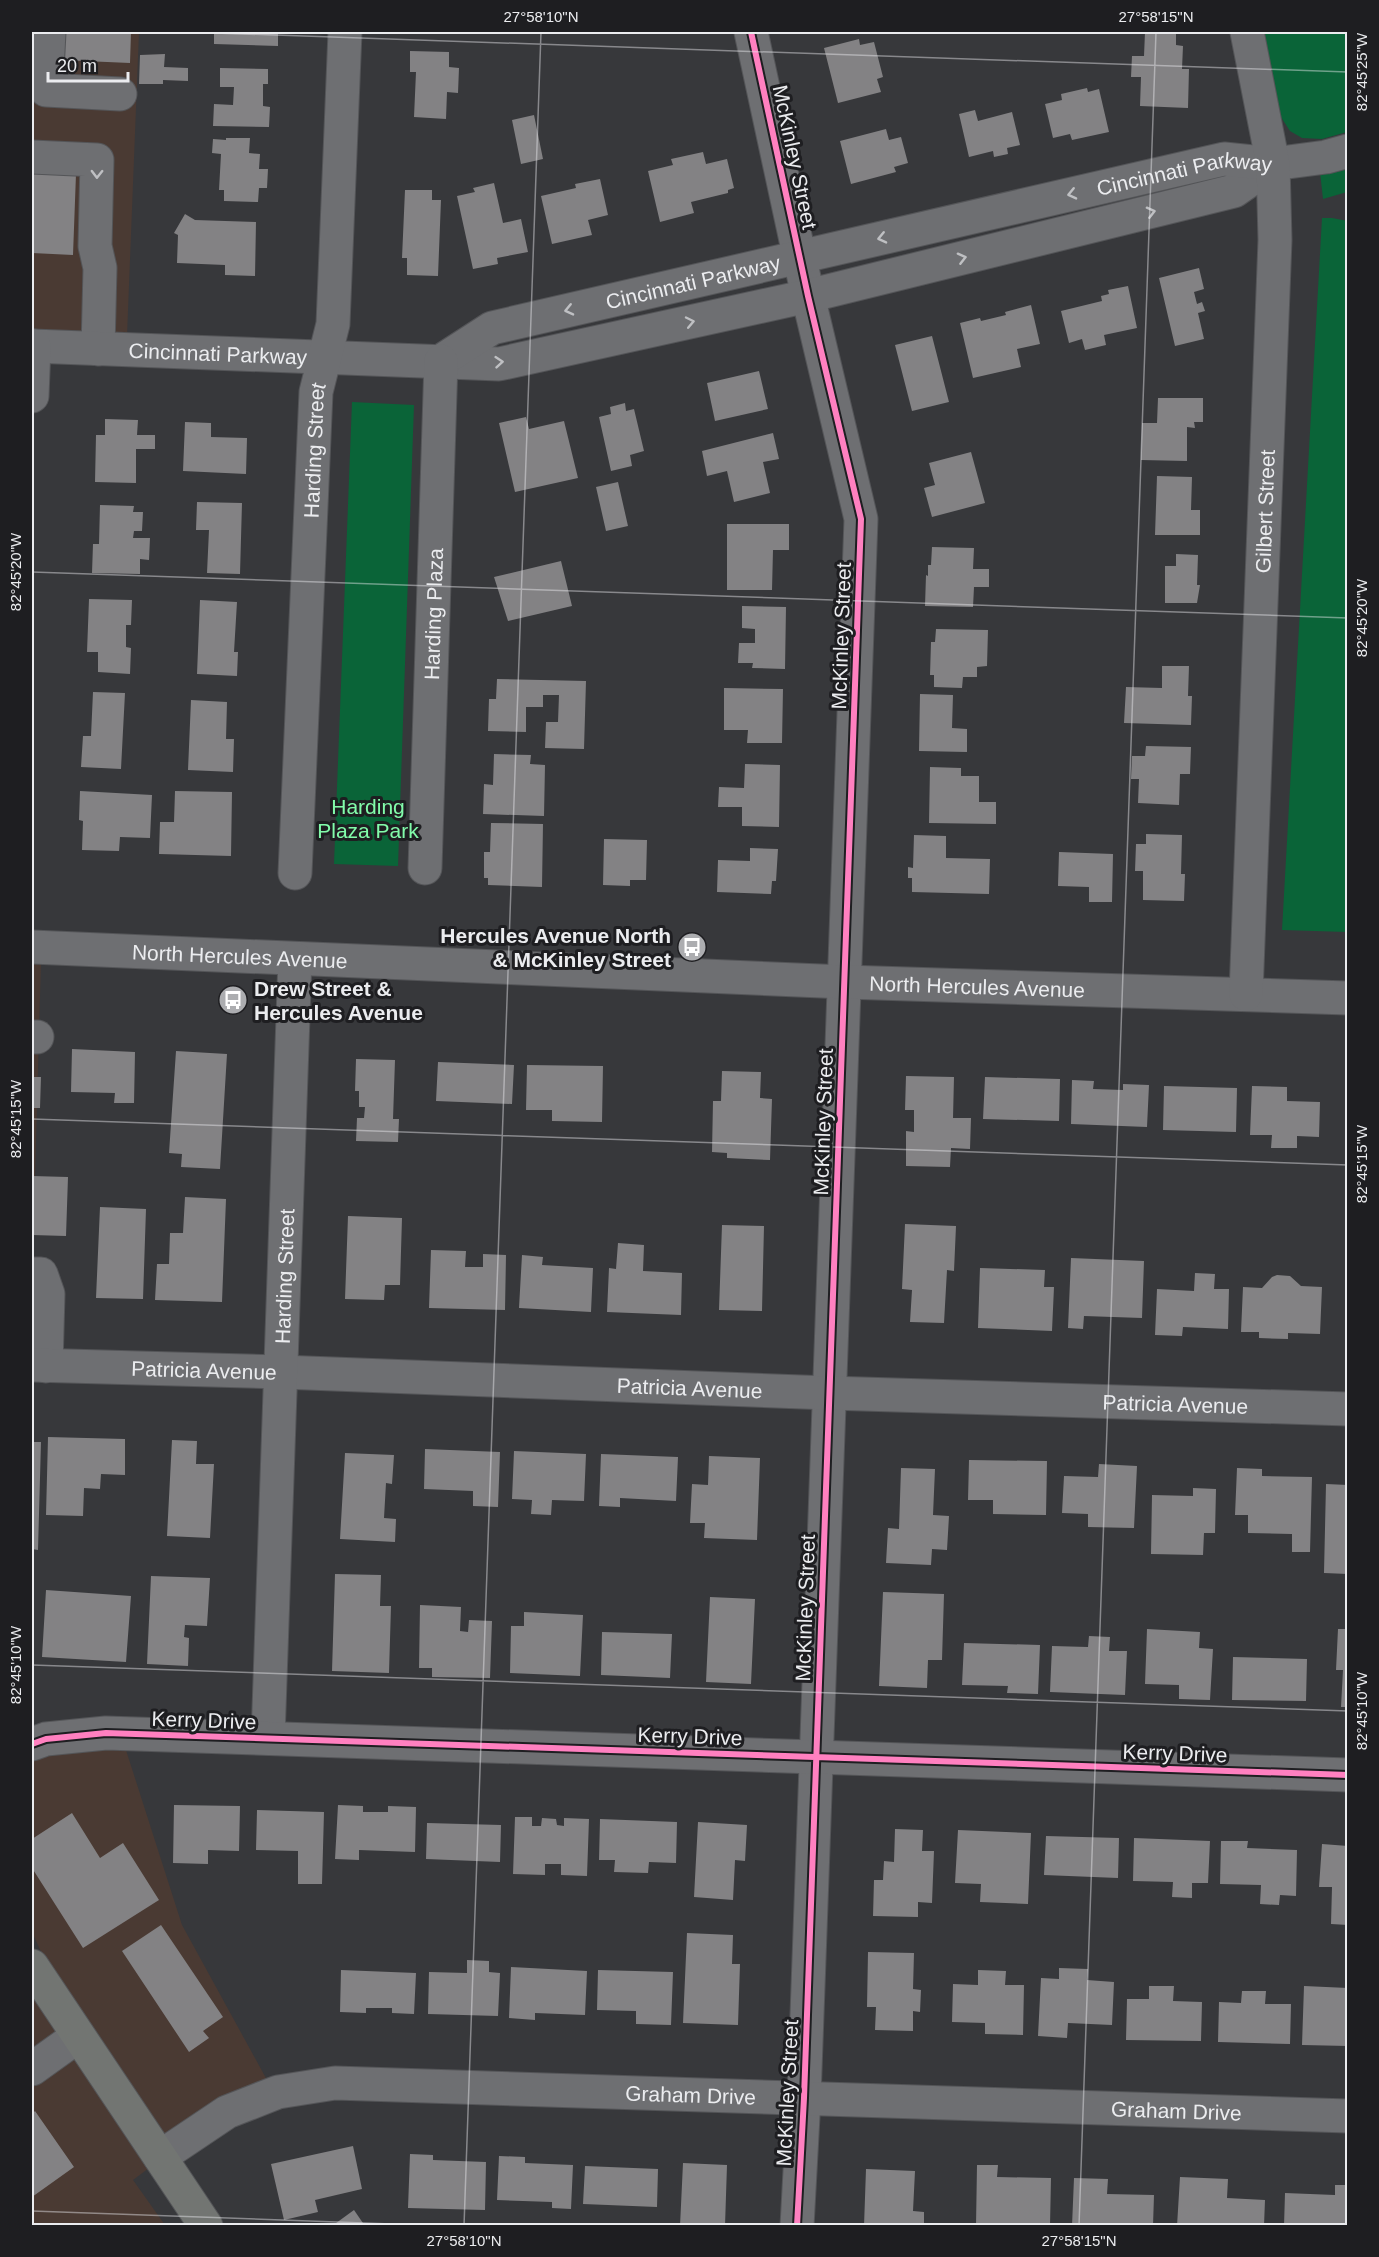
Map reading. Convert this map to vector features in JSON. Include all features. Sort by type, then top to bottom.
[{"type":"main road","points":[[33,1970],[206,2226]]},
{"type":"street","points":[[49,32],[46,90],[120,94]]},
{"type":"street","name":"Harding Street","points":[[295,873],[316,392],[333,324],[345,32]]},
{"type":"street","name":"McKinley Street","points":[[751,32],[799,257],[861,519],[804,2098],[797,2226]]},
{"type":"street","name":"Gilbert Street","points":[[1246,994],[1275,240],[1273,164],[1247,32]]},
{"type":"street","points":[[1273,164],[1326,157],[1347,151]]},
{"type":"street","points":[[32,157],[97,159],[95,246],[100,268],[98,349]]},
{"type":"street","name":"Cincinnati Parkway","points":[[441,361],[492,328],[1224,159],[1273,164]]},
{"type":"street","name":"Cincinnati Parkway","points":[[33,346],[499,364],[808,296],[1234,191],[1273,164]]},
{"type":"street","points":[[32,396],[33,346]]},
{"type":"street","name":"Harding Plaza","points":[[425,868],[441,361]]},
{"type":"street","name":"North Hercules Avenue","points":[[32,947],[845,982],[1347,998]]},
{"type":"street","name":"Harding Street","points":[[268,1738],[295,958]]},
{"type":"street","points":[[32,1274],[41,1274],[48,1294],[39,1365]]},
{"type":"street","name":"Patricia Avenue","points":[[39,1365],[1347,1409]]},
{"type":"street","name":"Kerry Drive","points":[[32,1744],[46,1739],[106,1733],[1347,1775]]},
{"type":"street","points":[[32,2069],[78,2036]]},
{"type":"street","name":"Graham Drive","points":[[160,2157],[227,2112],[278,2092],[334,2083],[1347,2116]]},
{"type":"shaded area","points":[[32,32],[139,32],[127,336],[32,332]]},
{"type":"shaded area","points":[[32,961],[41,961],[32,1287]]},
{"type":"shaded area","points":[[125,1747],[182,1925],[267,2080],[165,2137],[48,1967],[32,1932],[32,1759],[50,1753]]},
{"type":"shaded area","points":[[32,1995],[149,2168],[133,2180],[165,2225],[32,2225]]},
{"type":"green space","points":[[1262,32],[1347,32],[1347,132],[1322,139],[1302,138],[1290,131],[1279,114]]},
{"type":"green space","points":[[1347,166],[1347,192],[1323,199],[1320,172]]},
{"type":"green space","points":[[1322,218],[1348,221],[1347,932],[1282,930]]},
{"type":"green space","name":"Harding Plaza Park","points":[[352,402],[414,405],[398,866],[334,864]]},
{"type":"building","points":[[62,32],[131,32],[130,63],[61,60]]},
{"type":"building","points":[[214,32],[278,32],[278,46],[214,44]]},
{"type":"building","points":[[1145,32],[1176,32],[1176,45],[1183,46],[1182,69],[1189,69],[1188,108],[1140,106],[1141,77],[1131,77],[1132,56],[1144,56]]},
{"type":"building","points":[[859,39],[860,45],[874,42],[883,77],[877,79],[881,92],[838,103],[824,48]]},
{"type":"building","points":[[410,51],[449,52],[449,67],[459,68],[458,93],[447,92],[446,119],[414,117],[416,72],[410,72]]},
{"type":"building","points":[[165,54],[164,67],[188,68],[188,81],[163,80],[163,84],[139,84],[140,55]]},
{"type":"building","points":[[220,68],[268,69],[268,84],[263,84],[263,106],[270,107],[269,127],[213,126],[214,104],[233,105],[234,87],[220,87]]},
{"type":"building","points":[[1087,88],[1088,92],[1099,89],[1109,132],[1072,140],[1070,134],[1053,138],[1045,104],[1062,100],[1061,94]]},
{"type":"building","points":[[975,110],[978,121],[1012,112],[1020,145],[1007,148],[1008,154],[994,157],[993,151],[969,157],[959,114]]},
{"type":"building","points":[[534,115],[543,159],[521,164],[512,120]]},
{"type":"building","points":[[886,129],[889,140],[901,137],[908,163],[894,167],[896,172],[851,184],[840,141]]},
{"type":"building","points":[[226,138],[250,138],[249,153],[260,154],[259,169],[268,169],[267,188],[259,188],[258,202],[224,201],[224,190],[219,190],[221,154],[212,153],[213,139],[226,140]]},
{"type":"building","points":[[703,152],[706,164],[727,159],[734,188],[728,190],[728,193],[691,202],[694,213],[660,222],[648,171],[673,165],[671,159]]},
{"type":"building","points":[[32,172],[76,174],[73,255],[32,253]]},
{"type":"building","points":[[600,179],[608,215],[588,220],[592,235],[552,244],[541,196],[576,188],[575,184]]},
{"type":"building","points":[[494,183],[503,223],[521,219],[528,252],[497,258],[498,264],[473,269],[457,196],[475,192],[473,188]]},
{"type":"building","points":[[405,190],[432,190],[432,200],[441,200],[438,276],[407,275],[407,258],[402,258]]},
{"type":"building","points":[[185,214],[195,220],[256,222],[255,276],[225,275],[225,265],[177,263],[178,235],[174,233]]},
{"type":"building","points":[[1199,268],[1204,289],[1194,292],[1197,304],[1202,302],[1205,311],[1198,313],[1204,339],[1175,346],[1159,278]]},
{"type":"building","points":[[1128,286],[1137,328],[1104,335],[1106,345],[1085,350],[1082,339],[1069,343],[1061,311],[1102,301],[1101,296],[1109,294],[1108,290]]},
{"type":"building","points":[[1031,305],[1040,344],[1017,349],[1021,367],[973,378],[960,323],[1006,315],[1005,312]]},
{"type":"building","points":[[932,336],[949,402],[912,411],[895,345]]},
{"type":"building","points":[[759,371],[768,409],[715,421],[707,383]]},
{"type":"building","points":[[1158,398],[1203,398],[1203,422],[1194,422],[1195,428],[1187,427],[1187,461],[1141,460],[1142,423],[1157,423]]},
{"type":"building","points":[[625,403],[626,411],[634,409],[644,451],[630,455],[632,466],[611,471],[599,417],[611,414],[610,407]]},
{"type":"building","points":[[526,417],[529,429],[564,421],[578,478],[515,492],[499,423]]},
{"type":"building","points":[[105,419],[138,420],[137,435],[155,435],[155,449],[136,449],[136,483],[95,482],[96,435],[105,435]]},
{"type":"building","points":[[185,422],[211,423],[211,437],[247,438],[246,474],[183,471]]},
{"type":"building","points":[[773,433],[779,459],[763,462],[770,493],[734,502],[727,471],[707,476],[702,451]]},
{"type":"building","points":[[971,452],[985,503],[932,517],[924,488],[935,485],[929,463]]},
{"type":"building","points":[[1157,476],[1192,477],[1191,510],[1200,510],[1200,535],[1155,535]]},
{"type":"building","points":[[618,482],[628,526],[606,531],[596,487]]},
{"type":"building","points":[[197,502],[242,503],[240,574],[207,573],[209,530],[196,530]]},
{"type":"building","points":[[100,505],[134,506],[133,512],[143,512],[142,531],[134,531],[133,538],[150,538],[149,560],[140,559],[140,574],[92,573],[93,544],[99,544]]},
{"type":"building","points":[[727,524],[789,524],[789,550],[773,550],[772,590],[727,590]]},
{"type":"building","points":[[932,547],[974,548],[973,569],[989,569],[989,587],[974,587],[973,607],[925,606],[926,575],[928,576],[928,565],[931,565]]},
{"type":"building","points":[[1176,554],[1198,555],[1197,585],[1200,585],[1197,603],[1165,603],[1165,566],[1176,566]]},
{"type":"building","points":[[561,561],[572,606],[508,621],[494,577]]},
{"type":"building","points":[[89,599],[132,600],[131,625],[126,625],[126,647],[131,648],[130,674],[98,672],[98,652],[87,652]]},
{"type":"building","points":[[200,600],[237,602],[234,652],[238,652],[237,676],[197,674]]},
{"type":"building","points":[[742,606],[786,607],[785,669],[752,668],[753,663],[738,663],[739,643],[755,643],[755,629],[742,628]]},
{"type":"building","points":[[936,629],[988,630],[987,666],[977,667],[977,677],[963,677],[962,688],[934,687],[934,675],[930,675],[931,642],[935,642]]},
{"type":"building","points":[[1162,666],[1189,666],[1188,696],[1192,696],[1191,725],[1124,723],[1126,687],[1162,688]]},
{"type":"building","points":[[497,679],[586,681],[584,749],[545,748],[546,722],[558,722],[559,695],[543,695],[543,707],[526,707],[526,732],[488,731],[489,699],[496,699]]},
{"type":"building","points":[[724,688],[783,689],[782,743],[747,743],[748,730],[724,730]]},
{"type":"building","points":[[93,692],[125,693],[121,769],[81,767],[83,736],[91,736]]},
{"type":"building","points":[[920,694],[953,695],[952,728],[967,729],[967,752],[919,751]]},
{"type":"building","points":[[191,700],[227,702],[226,739],[234,739],[233,772],[188,770]]},
{"type":"building","points":[[1146,746],[1191,747],[1190,774],[1180,774],[1179,805],[1138,803],[1139,779],[1131,779],[1132,756],[1145,756]]},
{"type":"building","points":[[494,754],[531,755],[530,764],[545,765],[544,816],[483,814],[484,784],[493,785]]},
{"type":"building","points":[[745,764],[780,765],[779,827],[742,826],[742,807],[718,807],[719,787],[744,788]]},
{"type":"building","points":[[930,767],[961,768],[961,776],[979,776],[979,802],[996,802],[996,824],[929,823]]},
{"type":"building","points":[[80,791],[152,795],[150,838],[120,837],[119,851],[82,850],[83,821],[79,820]]},
{"type":"building","points":[[175,791],[232,792],[231,856],[159,854],[160,822],[174,822]]},
{"type":"building","points":[[491,823],[543,824],[542,887],[488,885],[488,878],[484,878],[484,852],[490,852]]},
{"type":"building","points":[[1146,834],[1182,835],[1181,874],[1185,874],[1184,901],[1143,900],[1143,871],[1135,871],[1136,844],[1146,844]]},
{"type":"building","points":[[914,835],[946,836],[946,858],[990,859],[989,894],[912,892],[912,878],[908,878],[908,867],[913,868]]},
{"type":"building","points":[[604,839],[647,840],[646,880],[630,880],[630,886],[603,885]]},
{"type":"building","points":[[750,848],[778,849],[776,881],[772,881],[771,894],[717,892],[718,860],[750,861]]},
{"type":"building","points":[[1059,852],[1113,854],[1112,902],[1089,902],[1089,887],[1058,886]]},
{"type":"building","points":[[72,1049],[135,1052],[134,1103],[114,1103],[115,1093],[71,1092]]},
{"type":"building","points":[[176,1051],[227,1054],[220,1169],[181,1167],[182,1154],[169,1153]]},
{"type":"building","points":[[356,1059],[395,1060],[393,1119],[399,1119],[398,1142],[356,1141],[357,1118],[364,1118],[365,1107],[359,1107],[359,1091],[355,1091]]},
{"type":"building","points":[[438,1062],[514,1065],[512,1104],[436,1101]]},
{"type":"building","points":[[527,1065],[603,1066],[602,1122],[552,1121],[552,1110],[526,1110]]},
{"type":"building","points":[[722,1071],[761,1072],[760,1098],[772,1099],[770,1160],[727,1158],[727,1153],[712,1152],[713,1101],[721,1101]]},
{"type":"building","points":[[906,1076],[954,1077],[953,1118],[971,1118],[970,1149],[951,1148],[950,1167],[906,1166],[906,1131],[914,1132],[914,1110],[905,1110]]},
{"type":"building","points":[[32,1077],[41,1077],[40,1108],[32,1108]]},
{"type":"building","points":[[985,1077],[1060,1079],[1059,1121],[983,1119]]},
{"type":"building","points":[[1072,1080],[1094,1081],[1093,1089],[1123,1090],[1123,1084],[1149,1085],[1147,1127],[1071,1124]]},
{"type":"building","points":[[1164,1086],[1237,1088],[1236,1132],[1163,1130]]},
{"type":"building","points":[[1252,1086],[1287,1087],[1287,1101],[1320,1102],[1319,1137],[1297,1136],[1297,1148],[1271,1148],[1272,1135],[1250,1135]]},
{"type":"building","points":[[32,1176],[68,1177],[66,1236],[32,1235]]},
{"type":"building","points":[[185,1197],[226,1199],[222,1302],[155,1300],[157,1264],[169,1264],[170,1233],[183,1233]]},
{"type":"building","points":[[100,1207],[146,1209],[143,1299],[96,1298]]},
{"type":"building","points":[[348,1216],[402,1218],[400,1285],[385,1285],[384,1300],[345,1299]]},
{"type":"building","points":[[905,1224],[956,1226],[954,1271],[947,1270],[944,1323],[910,1322],[912,1290],[902,1289]]},
{"type":"building","points":[[722,1225],[764,1226],[762,1311],[719,1310]]},
{"type":"building","points":[[618,1243],[644,1245],[643,1271],[682,1273],[681,1315],[607,1312],[609,1268],[616,1269]]},
{"type":"building","points":[[431,1250],[466,1251],[465,1267],[483,1267],[483,1254],[506,1255],[505,1310],[429,1308]]},
{"type":"building","points":[[522,1255],[543,1257],[542,1265],[593,1268],[591,1312],[519,1308]]},
{"type":"building","points":[[1071,1258],[1144,1261],[1142,1318],[1084,1316],[1083,1329],[1068,1328]]},
{"type":"building","points":[[980,1268],[1045,1270],[1044,1287],[1054,1287],[1052,1331],[978,1328]]},
{"type":"building","points":[[1195,1273],[1215,1274],[1214,1289],[1229,1289],[1228,1329],[1183,1327],[1182,1336],[1155,1335],[1157,1289],[1194,1291]]},
{"type":"building","points":[[1277,1275],[1290,1276],[1301,1286],[1322,1287],[1320,1334],[1288,1333],[1288,1339],[1259,1338],[1259,1332],[1241,1332],[1243,1287],[1262,1288]]},
{"type":"building","points":[[48,1437],[125,1439],[125,1475],[101,1474],[100,1489],[84,1488],[83,1516],[46,1515]]},
{"type":"building","points":[[172,1440],[197,1441],[196,1464],[214,1464],[210,1538],[167,1536]]},
{"type":"building","points":[[32,1442],[41,1442],[38,1550],[32,1549]]},
{"type":"building","points":[[425,1449],[500,1452],[498,1507],[473,1506],[473,1491],[424,1489]]},
{"type":"building","points":[[514,1451],[586,1454],[584,1501],[552,1500],[551,1515],[531,1514],[532,1500],[512,1499]]},
{"type":"building","points":[[345,1453],[394,1455],[392,1484],[386,1483],[384,1518],[396,1519],[395,1542],[340,1539]]},
{"type":"building","points":[[601,1454],[678,1457],[676,1501],[620,1498],[620,1507],[599,1506]]},
{"type":"building","points":[[709,1456],[760,1458],[757,1540],[704,1538],[705,1523],[690,1523],[692,1484],[708,1485]]},
{"type":"building","points":[[969,1460],[1047,1461],[1046,1515],[993,1514],[993,1500],[968,1500]]},
{"type":"building","points":[[1099,1464],[1137,1466],[1134,1528],[1088,1527],[1088,1514],[1062,1513],[1064,1476],[1098,1477]]},
{"type":"building","points":[[901,1468],[935,1469],[933,1515],[949,1516],[947,1550],[932,1549],[931,1565],[886,1563],[888,1528],[899,1529]]},
{"type":"building","points":[[1237,1468],[1262,1469],[1262,1476],[1312,1477],[1310,1552],[1292,1552],[1292,1534],[1248,1533],[1248,1515],[1235,1515]]},
{"type":"building","points":[[1326,1484],[1348,1485],[1348,1574],[1324,1573]]},
{"type":"building","points":[[1193,1488],[1216,1489],[1215,1533],[1204,1533],[1203,1555],[1151,1554],[1152,1495],[1193,1496]]},
{"type":"building","points":[[335,1574],[381,1575],[380,1606],[391,1606],[389,1673],[332,1671]]},
{"type":"building","points":[[151,1576],[210,1578],[207,1626],[185,1625],[184,1637],[189,1638],[188,1666],[147,1664]]},
{"type":"building","points":[[46,1590],[131,1596],[126,1662],[42,1657]]},
{"type":"building","points":[[883,1592],[944,1594],[942,1660],[928,1660],[927,1688],[879,1686]]},
{"type":"building","points":[[710,1597],[755,1599],[751,1684],[706,1682]]},
{"type":"building","points":[[420,1605],[461,1607],[460,1631],[468,1632],[469,1620],[492,1621],[490,1678],[432,1677],[432,1668],[419,1668]]},
{"type":"building","points":[[524,1612],[583,1615],[580,1676],[510,1673],[511,1626],[524,1626]]},
{"type":"building","points":[[1147,1629],[1200,1632],[1199,1648],[1213,1649],[1210,1700],[1179,1699],[1179,1685],[1145,1684]]},
{"type":"building","points":[[1338,1629],[1348,1629],[1348,1707],[1341,1707],[1343,1670],[1336,1670]]},
{"type":"building","points":[[602,1632],[672,1634],[670,1678],[601,1675]]},
{"type":"building","points":[[1089,1636],[1110,1637],[1109,1651],[1127,1651],[1125,1695],[1050,1692],[1052,1646],[1088,1647]]},
{"type":"building","points":[[964,1643],[1040,1645],[1038,1694],[1007,1693],[1008,1686],[962,1685]]},
{"type":"building","points":[[1233,1657],[1307,1659],[1306,1701],[1232,1700]]},
{"type":"building","points":[[174,1805],[240,1806],[239,1851],[208,1850],[208,1864],[173,1863]]},
{"type":"building","points":[[338,1805],[363,1806],[363,1812],[388,1812],[388,1806],[416,1807],[415,1852],[359,1850],[359,1860],[335,1859]]},
{"type":"building","points":[[257,1810],[324,1812],[322,1884],[298,1884],[298,1851],[256,1850]]},
{"type":"building","points":[[72,1813],[100,1858],[123,1843],[159,1900],[83,1948],[32,1868],[32,1839]]},
{"type":"building","points":[[515,1817],[532,1817],[532,1826],[541,1826],[542,1818],[556,1819],[557,1825],[564,1826],[564,1818],[589,1819],[587,1876],[561,1875],[561,1864],[545,1864],[545,1875],[513,1874]]},
{"type":"building","points":[[600,1819],[677,1822],[676,1863],[649,1862],[648,1873],[614,1872],[615,1860],[599,1860]]},
{"type":"building","points":[[698,1822],[747,1825],[745,1861],[735,1860],[733,1900],[694,1897]]},
{"type":"building","points":[[427,1823],[501,1825],[500,1862],[426,1859]]},
{"type":"building","points":[[895,1829],[923,1830],[922,1851],[934,1851],[932,1903],[918,1902],[918,1917],[873,1916],[874,1880],[883,1880],[884,1861],[894,1862]]},
{"type":"building","points":[[958,1830],[1031,1833],[1028,1904],[980,1902],[981,1884],[955,1883]]},
{"type":"building","points":[[1046,1836],[1119,1838],[1118,1878],[1044,1875]]},
{"type":"building","points":[[1134,1838],[1210,1841],[1208,1883],[1192,1883],[1192,1898],[1172,1897],[1173,1882],[1133,1881]]},
{"type":"building","points":[[1221,1841],[1248,1841],[1247,1848],[1297,1850],[1296,1896],[1280,1895],[1279,1905],[1260,1904],[1261,1885],[1220,1884]]},
{"type":"building","points":[[1322,1844],[1348,1846],[1348,1925],[1331,1924],[1332,1887],[1319,1887]]},
{"type":"building","points":[[161,1925],[223,2017],[203,2031],[209,2038],[189,2052],[122,1951]]},
{"type":"building","points":[[687,1933],[733,1935],[732,1964],[740,1964],[738,2025],[683,2023]]},
{"type":"building","points":[[868,1952],[914,1953],[913,1989],[921,1990],[920,2012],[913,2011],[913,2031],[875,2030],[876,2007],[867,2007]]},
{"type":"building","points":[[467,1960],[489,1961],[489,1972],[500,1973],[498,2016],[428,2014],[429,1972],[467,1973]]},
{"type":"building","points":[[511,1967],[587,1971],[585,2015],[535,2013],[535,2020],[509,2018]]},
{"type":"building","points":[[1059,1968],[1088,1969],[1087,1980],[1114,1982],[1112,2025],[1068,2023],[1067,2038],[1038,2036],[1041,1978],[1059,1979]]},
{"type":"building","points":[[341,1970],[416,1973],[414,2014],[392,2013],[392,2008],[366,2008],[366,2013],[340,2012]]},
{"type":"building","points":[[598,1970],[673,1972],[671,2025],[636,2024],[636,2011],[597,2010]]},
{"type":"building","points":[[978,1970],[1006,1971],[1005,1985],[1024,1985],[1023,2035],[985,2034],[985,2023],[952,2022],[953,1984],[978,1985]]},
{"type":"building","points":[[1149,1986],[1174,1986],[1173,2001],[1202,2002],[1201,2041],[1126,2040],[1127,1999],[1149,1999]]},
{"type":"building","points":[[1304,1986],[1348,1988],[1348,2046],[1302,2045]]},
{"type":"building","points":[[1242,1991],[1266,1991],[1265,2004],[1291,2004],[1290,2044],[1218,2042],[1219,2002],[1241,2003]]},
{"type":"building","points":[[35,2111],[74,2167],[32,2197],[32,2114]]},
{"type":"building","points":[[353,2146],[362,2189],[315,2200],[318,2212],[284,2220],[271,2164]]},
{"type":"building","points":[[410,2154],[433,2155],[433,2160],[486,2162],[485,2210],[408,2208]]},
{"type":"building","points":[[499,2156],[525,2157],[525,2163],[573,2165],[571,2209],[552,2208],[552,2202],[497,2200]]},
{"type":"building","points":[[683,2163],[727,2165],[725,2226],[680,2226]]},
{"type":"building","points":[[977,2165],[998,2165],[997,2177],[1051,2178],[1050,2226],[976,2226]]},
{"type":"building","points":[[585,2166],[658,2169],[657,2207],[583,2204]]},
{"type":"building","points":[[866,2169],[915,2171],[913,2211],[924,2212],[924,2226],[864,2226]]},
{"type":"building","points":[[1180,2177],[1228,2179],[1227,2198],[1265,2200],[1264,2226],[1177,2226]]},
{"type":"building","points":[[1074,2178],[1108,2179],[1107,2194],[1154,2195],[1153,2226],[1072,2226]]},
{"type":"building","points":[[1335,2185],[1348,2185],[1348,2226],[1284,2226],[1285,2193],[1335,2195]]},
{"type":"building","points":[[354,2210],[365,2226],[332,2226]]},
{"type":"cycle path","points":[[751,32],[808,296],[861,519],[804,2098],[797,2226]]},
{"type":"cycle path","points":[[32,1744],[46,1739],[106,1733],[1348,1775]]},
{"type":"place","name":"Hercules Avenue North & McKinley Street","points":[[692,947]]},
{"type":"place","name":"Drew Street & Hercules Avenue","points":[[233,1000]]}]
